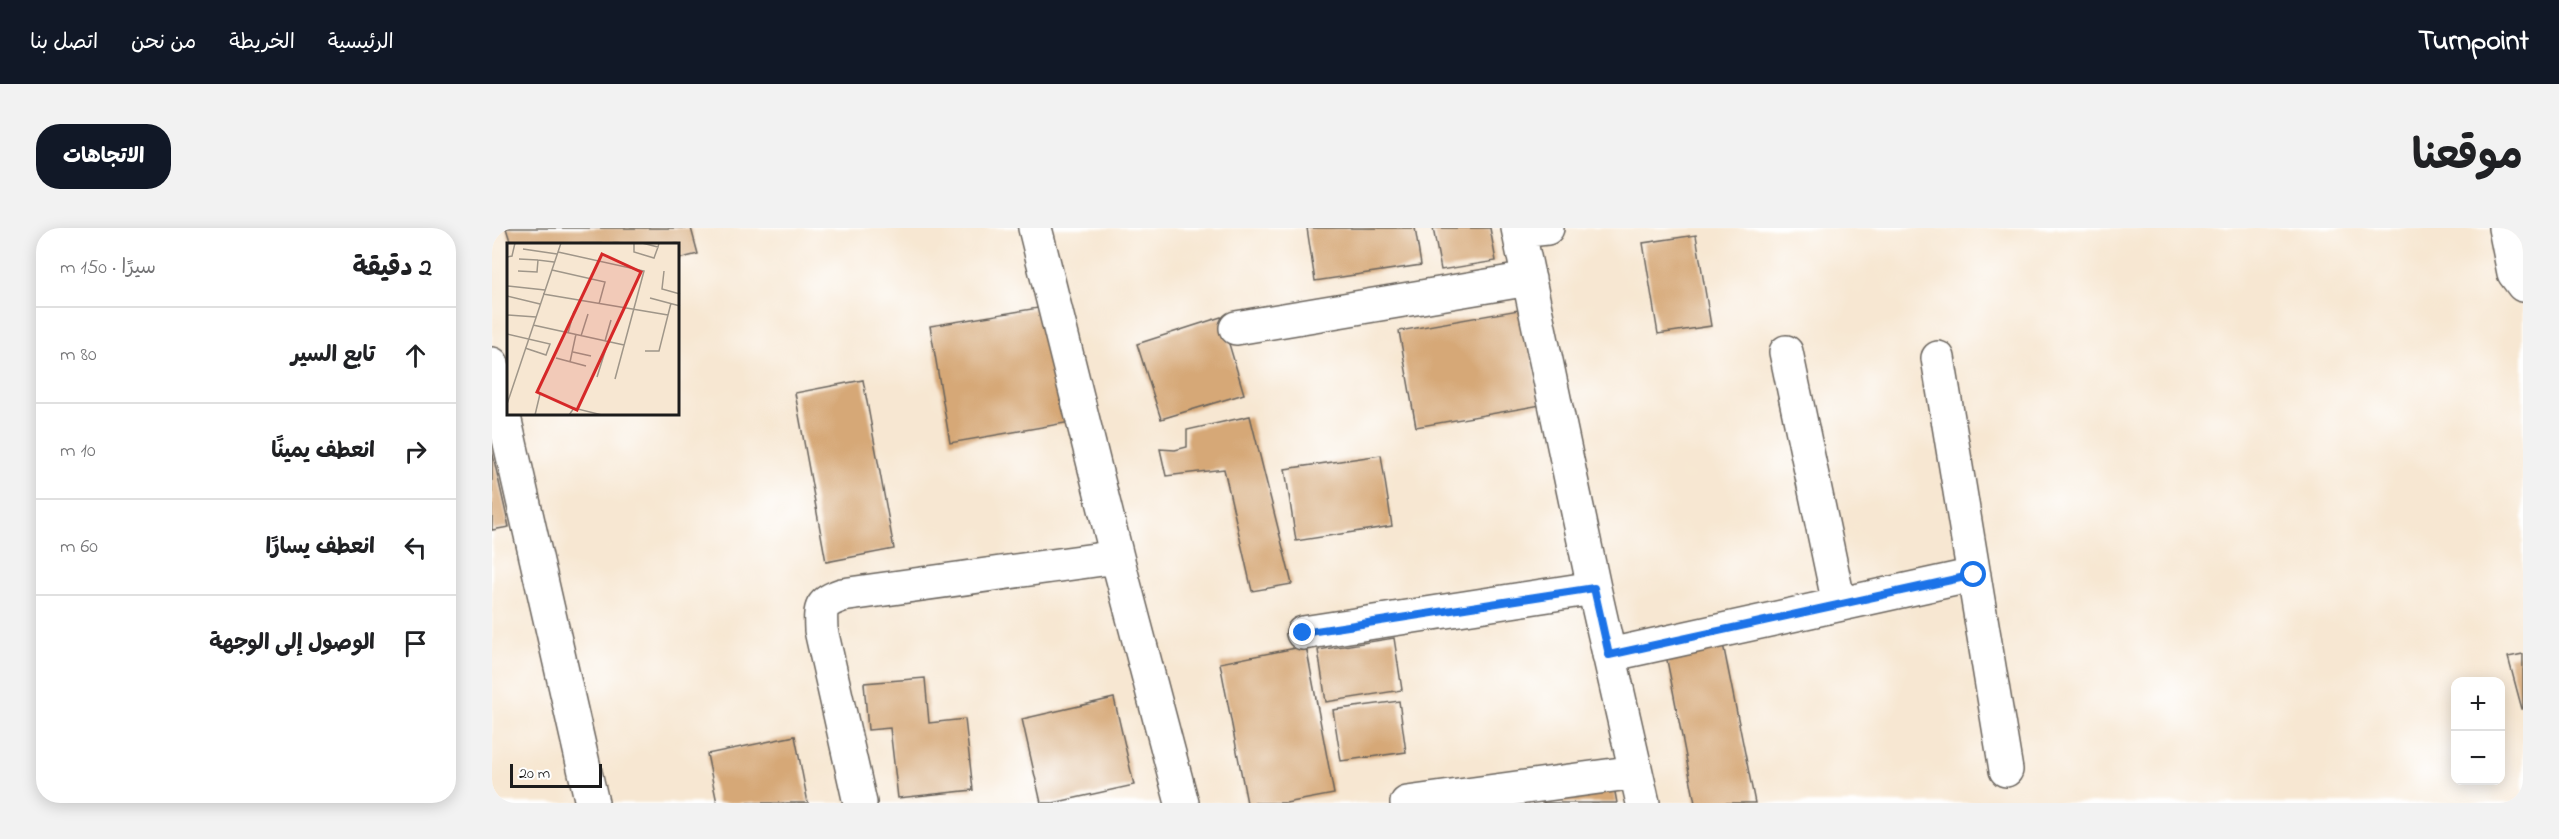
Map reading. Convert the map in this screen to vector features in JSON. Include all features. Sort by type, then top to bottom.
[{"type":"street","points":[[1035,228],[1117,557],[1182,803]]},
{"type":"street","points":[[2505,228],[2514,273],[2523,285]]},
{"type":"street","points":[[1407,803],[1639,788],[1529,279],[1528,229]]},
{"type":"street","points":[[1236,328],[1529,279]]},
{"type":"street","points":[[1786,352],[1839,604]]},
{"type":"street","points":[[1938,358],[2006,770]]},
{"type":"street","points":[[492,364],[592,803]]},
{"type":"street","points":[[860,803],[821,630],[820,610],[827,600],[842,595],[1117,557]]},
{"type":"street","points":[[1609,655],[1974,575]]},
{"type":"street","points":[[1303,633],[1594,588]]},
{"type":"building","points":[[506,228],[691,228],[698,254],[680,258],[680,243],[511,243]]},
{"type":"building","points":[[1307,228],[1415,228],[1421,265],[1315,281]]},
{"type":"building","points":[[1433,228],[1490,228],[1496,261],[1441,270]]},
{"type":"building","points":[[1696,235],[1711,326],[1658,334],[1643,243]]},
{"type":"building","points":[[1050,306],[1071,422],[950,443],[930,326]]},
{"type":"building","points":[[1524,309],[1541,405],[1416,427],[1399,331]]},
{"type":"building","points":[[1221,317],[1244,394],[1161,419],[1137,344]]},
{"type":"building","points":[[863,380],[894,549],[826,562],[795,393]]},
{"type":"building","points":[[1250,416],[1292,584],[1252,591],[1224,469],[1166,476],[1160,449],[1175,450],[1187,447],[1187,430]]},
{"type":"building","points":[[492,451],[509,527],[492,530]]},
{"type":"building","points":[[1381,455],[1392,526],[1296,541],[1285,469]]},
{"type":"building","points":[[1394,638],[1402,690],[1326,702],[1318,650]]},
{"type":"building","points":[[1723,644],[1755,803],[1695,803],[1666,655]]},
{"type":"building","points":[[1306,646],[1334,794],[1286,803],[1247,803],[1220,663]]},
{"type":"building","points":[[2523,654],[2523,709],[2522,709],[2508,657]]},
{"type":"building","points":[[925,678],[929,723],[965,719],[973,790],[898,798],[890,728],[868,730],[864,683]]},
{"type":"building","points":[[1114,698],[1134,785],[1053,803],[1041,803],[1022,719]]},
{"type":"building","points":[[1399,701],[1406,752],[1341,761],[1333,710]]},
{"type":"building","points":[[795,736],[808,803],[717,803],[707,754]]},
{"type":"building","points":[[1614,787],[1617,803],[1542,803],[1542,802]]},
{"type":"route","points":[[1303,633],[1594,588],[1609,655],[1974,575]]}]
